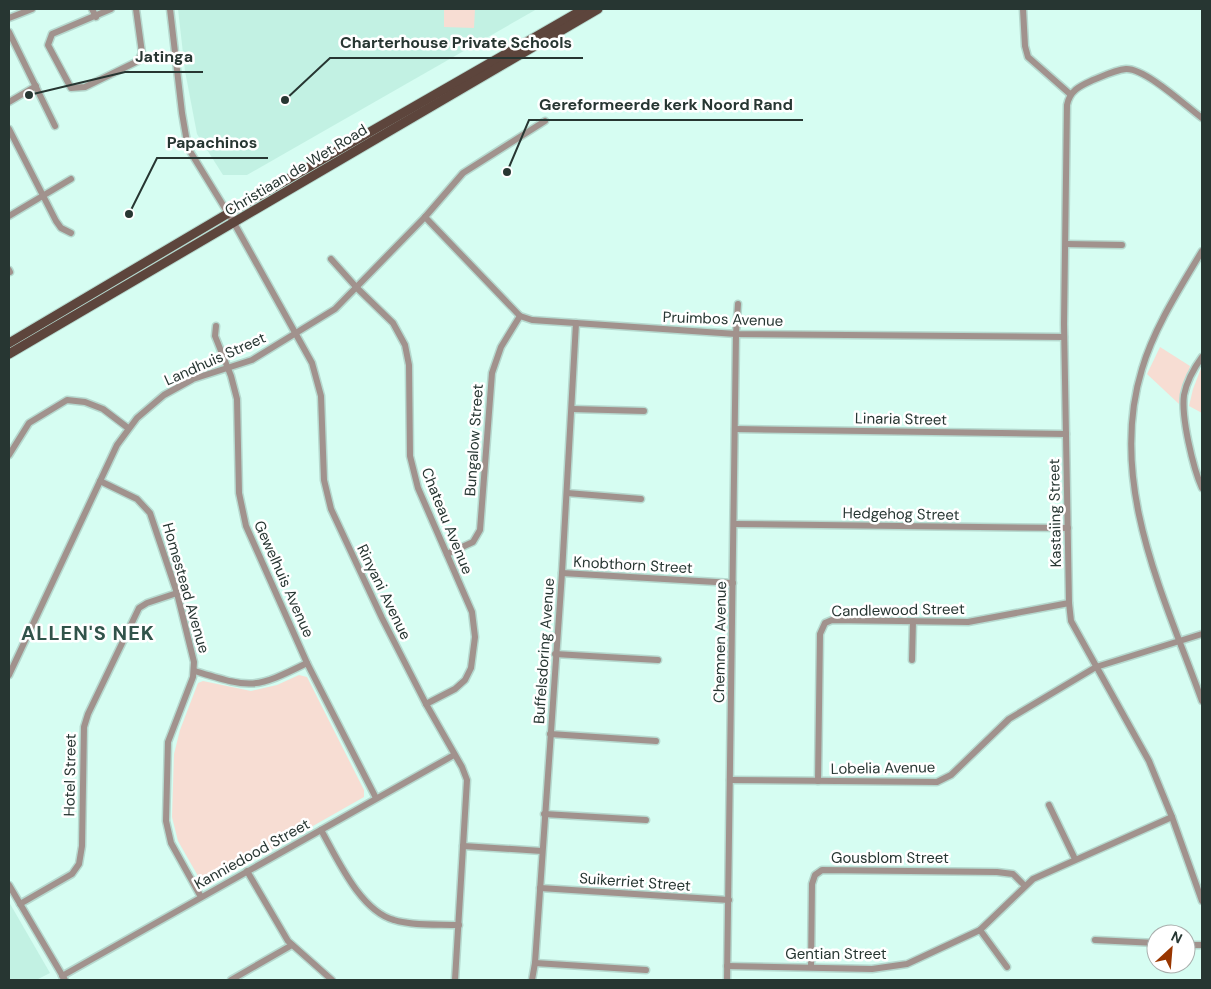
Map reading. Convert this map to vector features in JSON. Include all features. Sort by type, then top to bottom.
[{"type":"main road","name":"Christiaan de Wet Road","points":[[9,343],[227,214],[584,9]]},
{"type":"main road","name":"Christiaan de Wet Road","points":[[9,354],[598,9]]},
{"type":"street","points":[[9,18],[32,9]]},
{"type":"street","points":[[92,9],[96,17]]},
{"type":"street","points":[[111,9],[49,37],[48,45],[71,88],[85,87],[138,61],[142,53],[136,9]]},
{"type":"street","name":"Rinyani Avenue","points":[[170,9],[188,148],[234,223],[312,363],[320,390],[324,480],[331,509],[382,618],[426,704],[462,767],[466,780],[455,980]]},
{"type":"street","points":[[1023,9],[1025,46],[1028,58],[1070,94],[1079,86],[1118,70],[1131,69],[1144,75],[1202,118]]},
{"type":"street","points":[[9,32],[56,126]]},
{"type":"street","points":[[9,102],[36,86]]},
{"type":"street","name":"Kastaiing Street","points":[[1070,94],[1067,105],[1064,337],[1069,603],[1073,626],[1149,761],[1172,817],[1202,901]]},
{"type":"street","name":"Landhuis Street","points":[[9,675],[117,445],[128,428],[147,408],[169,392],[193,380],[252,360],[335,309],[467,170],[545,121]]},
{"type":"street","points":[[9,130],[58,225],[71,233]]},
{"type":"street","points":[[9,216],[71,179]]},
{"type":"street","points":[[424,217],[520,316]]},
{"type":"street","points":[[1066,244],[1122,245]]},
{"type":"street","points":[[1202,251],[1170,307],[1142,367],[1134,402],[1130,446],[1132,476],[1143,535],[1202,701]]},
{"type":"street","name":"Chateau Avenue","points":[[331,259],[357,288],[393,323],[405,345],[409,365],[409,446],[412,468],[418,488],[472,612],[475,637],[469,675],[461,684],[426,704]]},
{"type":"street","name":"Chemnen Avenue","points":[[727,980],[736,334],[738,304]]},
{"type":"street","name":"Pruimbos Avenue","points":[[520,316],[532,320],[736,334],[1064,337]]},
{"type":"street","name":"Bungalow Street","points":[[447,554],[473,542],[480,530],[492,373],[501,347],[520,316]]},
{"type":"street","name":"Buffelsdoring Avenue","points":[[532,980],[535,963],[562,573],[576,323]]},
{"type":"street","name":"Gewelhuis Avenue","points":[[216,326],[215,336],[237,399],[239,493],[246,526],[307,663],[376,798]]},
{"type":"street","points":[[1202,357],[1187,384],[1184,405],[1194,469],[1202,488]]},
{"type":"street","points":[[9,455],[29,423],[67,400],[85,402],[103,409],[128,428]]},
{"type":"street","points":[[572,409],[644,411]]},
{"type":"street","name":"Linaria Street","points":[[735,429],[1066,434]]},
{"type":"street","name":"Homestead Avenue","points":[[100,481],[137,499],[150,513],[192,645],[195,671],[168,742],[165,815],[171,843],[201,897]]},
{"type":"street","points":[[567,493],[641,499]]},
{"type":"street","name":"Hedgehog Street","points":[[734,524],[1068,528]]},
{"type":"street","name":"Knobthorn Street","points":[[562,573],[733,583]]},
{"type":"street","name":"Hotel Street","points":[[20,904],[72,874],[78,867],[82,846],[84,727],[88,714],[139,608],[147,603],[177,593]]},
{"type":"street","name":"Candlewood Street","points":[[818,781],[820,634],[822,626],[832,620],[981,621],[1069,603]]},
{"type":"street","points":[[912,660],[913,621]]},
{"type":"street","name":"Lobelia Avenue","points":[[730,780],[922,783],[944,779],[960,767],[1008,719],[1096,667],[1202,634]]},
{"type":"street","points":[[555,654],[658,660]]},
{"type":"street","points":[[195,671],[251,685],[268,682],[307,663]]},
{"type":"street","points":[[550,734],[656,741]]},
{"type":"street","name":"Kanniedood Street","points":[[63,978],[201,897],[454,755]]},
{"type":"street","points":[[1049,805],[1075,859]]},
{"type":"street","points":[[544,814],[646,820]]},
{"type":"street","name":"Gentian Street","points":[[727,966],[872,969],[899,966],[980,930],[1024,885],[1075,859],[1172,817]]},
{"type":"street","points":[[321,830],[355,888],[382,915],[399,922],[459,925]]},
{"type":"street","points":[[463,846],[542,851]]},
{"type":"street","name":"Gousblom Street","points":[[811,967],[812,884],[815,875],[822,870],[997,872],[1013,874],[1024,885]]},
{"type":"street","points":[[247,871],[292,945],[332,980]]},
{"type":"street","points":[[9,884],[63,978]]},
{"type":"street","name":"Suikerriet Street","points":[[540,888],[729,900]]},
{"type":"street","points":[[980,930],[1007,967]]},
{"type":"street","points":[[1095,940],[1146,943]]},
{"type":"street","points":[[231,980],[292,945]]},
{"type":"street","points":[[535,963],[646,970]]},
{"type":"shaded area","points":[[178,9],[537,9],[247,175],[223,175],[197,134],[185,71]]},
{"type":"shaded area","points":[[444,9],[475,9],[474,28],[444,27]]},
{"type":"shaded area","points":[[1160,347],[1190,366],[1179,404],[1147,374]]},
{"type":"shaded area","points":[[1202,366],[1202,413],[1189,406]]},
{"type":"shaded area","points":[[299,675],[307,677],[364,790],[364,797],[209,885],[202,883],[178,841],[172,817],[174,754],[180,730],[198,683],[203,681],[251,691],[277,685]]},
{"type":"shaded area","points":[[9,902],[50,973],[36,980],[9,980]]},
{"type":"place","name":"Jatinga","points":[[29,95]]},
{"type":"place","name":"Charterhouse Private Schools","points":[[285,100]]},
{"type":"place","name":"Gereformeerde kerk Noord Rand","points":[[507,172]]},
{"type":"place","name":"Papachinos","points":[[129,214]]},
{"type":"district","name":"ALLEN'S NEK","points":[[88,633]]}]
